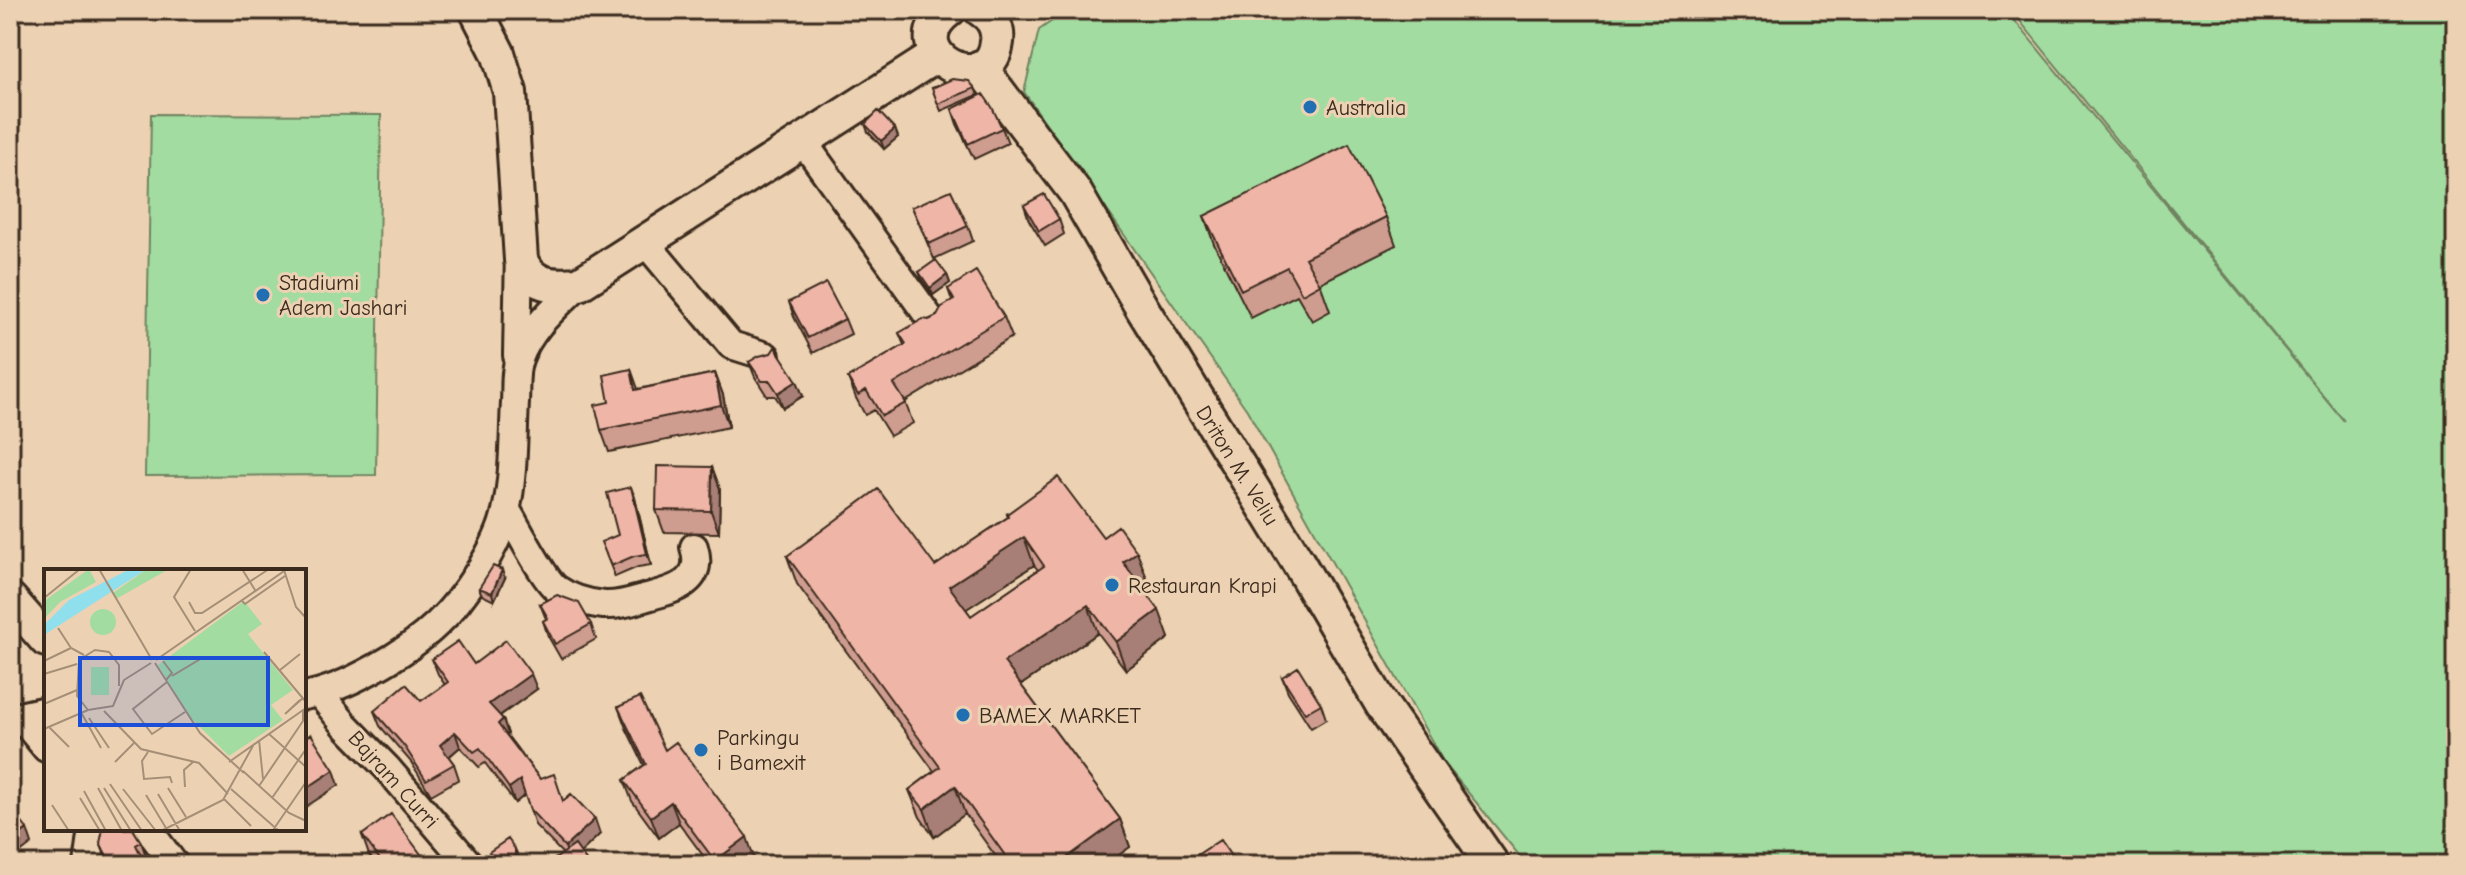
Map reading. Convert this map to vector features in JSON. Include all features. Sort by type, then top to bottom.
[{"type":"street","points":[[476,10],[498,53],[510,92],[521,260],[528,273],[552,286],[579,284]]},
{"type":"street","points":[[943,12],[933,34],[937,55],[960,71],[988,62],[997,43],[995,14]]},
{"type":"street","points":[[517,363],[535,329],[579,284],[937,55]]},
{"type":"street","name":"Driton M. Veliu","points":[[980,67],[1075,192],[1382,705],[1493,865]]},
{"type":"street","points":[[802,140],[934,324]]},
{"type":"street","points":[[311,695],[352,681],[393,657],[437,624],[475,577],[500,533],[507,510],[512,465],[519,234]]},
{"type":"street","points":[[645,242],[731,345],[766,356]]},
{"type":"street","points":[[507,510],[554,587],[573,599],[590,603],[624,603],[683,585],[696,568],[694,547]]},
{"type":"street","points":[[10,599],[44,638]]},
{"type":"street","name":"Bajram Curri","points":[[311,695],[387,768],[470,865]]},
{"type":"street","points":[[26,718],[44,745]]},
{"type":"street","points":[[88,865],[93,831]]},
{"type":"street","points":[[150,831],[175,865]]},
{"type":"green space","points":[[1068,10],[2006,10],[2344,421],[2011,10],[2456,10],[2456,865],[1527,865],[1444,763],[1247,410],[1024,92],[1039,30]]},
{"type":"green space","name":"Stadiumi Adem Jashari","points":[[151,114],[381,115],[376,475],[145,476]]},
{"type":"building","points":[[952,79],[969,81],[975,88],[938,104],[932,88]]},
{"type":"building","points":[[983,94],[1002,128],[968,144],[952,109]]},
{"type":"building","points":[[878,111],[895,129],[881,141],[865,124]]},
{"type":"building","points":[[1349,144],[1386,217],[1305,258],[1320,284],[1302,294],[1287,267],[1241,290],[1204,216]]},
{"type":"building","points":[[951,190],[968,226],[929,244],[912,207]]},
{"type":"building","points":[[1044,194],[1059,219],[1039,231],[1024,205]]},
{"type":"building","points":[[936,260],[947,275],[930,288],[919,272]]},
{"type":"building","points":[[976,271],[1004,317],[894,384],[906,403],[882,416],[866,390],[858,395],[848,378],[906,344],[899,333],[923,319],[937,316],[942,307],[954,300],[948,289]]},
{"type":"building","points":[[826,283],[845,319],[808,338],[789,302]]},
{"type":"building","points":[[775,347],[797,381],[778,393],[770,381],[762,381],[749,362],[771,353]]},
{"type":"building","points":[[631,369],[635,390],[715,373],[721,405],[601,430],[595,405],[609,402],[604,375]]},
{"type":"building","points":[[657,466],[712,467],[711,511],[656,510]]},
{"type":"building","name":"BAMEX MARKET","points":[[1058,477],[1103,537],[1118,526],[1137,552],[1123,562],[1159,610],[1116,642],[1088,605],[1004,662],[1120,819],[1057,865],[1012,865],[955,786],[924,809],[909,790],[940,767],[787,556],[878,489],[935,566],[1008,517],[1007,514]],"holes":[[[1024,537],[1044,566],[971,616],[949,586]]]},
{"type":"building","points":[[631,487],[647,554],[611,566],[601,542],[618,535],[607,493]]},
{"type":"building","points":[[493,566],[502,570],[492,593],[479,588]]},
{"type":"building","points":[[557,595],[579,603],[591,624],[555,644],[543,621],[548,618],[540,604]]},
{"type":"building","points":[[506,640],[531,674],[489,704],[503,719],[498,724],[540,779],[554,774],[563,801],[571,794],[595,819],[565,847],[530,810],[520,780],[509,788],[480,748],[474,752],[455,732],[440,745],[454,764],[426,780],[405,747],[374,711],[406,684],[421,701],[448,682],[432,659],[458,641],[474,664]]},
{"type":"building","points":[[1298,667],[1321,704],[1305,713],[1282,677]]},
{"type":"building","points":[[640,697],[665,750],[676,742],[747,837],[715,861],[671,802],[651,817],[624,780],[646,764],[618,707]]},
{"type":"building","points":[[311,734],[334,770],[306,789],[306,738]]},
{"type":"building","points":[[10,807],[27,829],[10,842]]},
{"type":"building","points":[[391,814],[429,865],[384,865],[362,835]]},
{"type":"building","points":[[103,831],[134,831],[141,842],[136,845],[146,865],[112,865],[100,843]]},
{"type":"building","points":[[508,839],[515,849],[515,856],[499,865],[489,852]]},
{"type":"building","points":[[1220,840],[1237,865],[1182,865]]},
{"type":"building","points":[[575,845],[589,865],[555,865],[552,861]]},
{"type":"place","name":"Australia","points":[[1310,107]]},
{"type":"place","name":"Stadiumi Adem Jashari","points":[[263,295]]},
{"type":"place","name":"Restauran Krapi","points":[[1112,585]]},
{"type":"place","name":"BAMEX MARKET","points":[[963,715]]},
{"type":"place","name":"Parkingu i Bamexit","points":[[701,750]]}]
